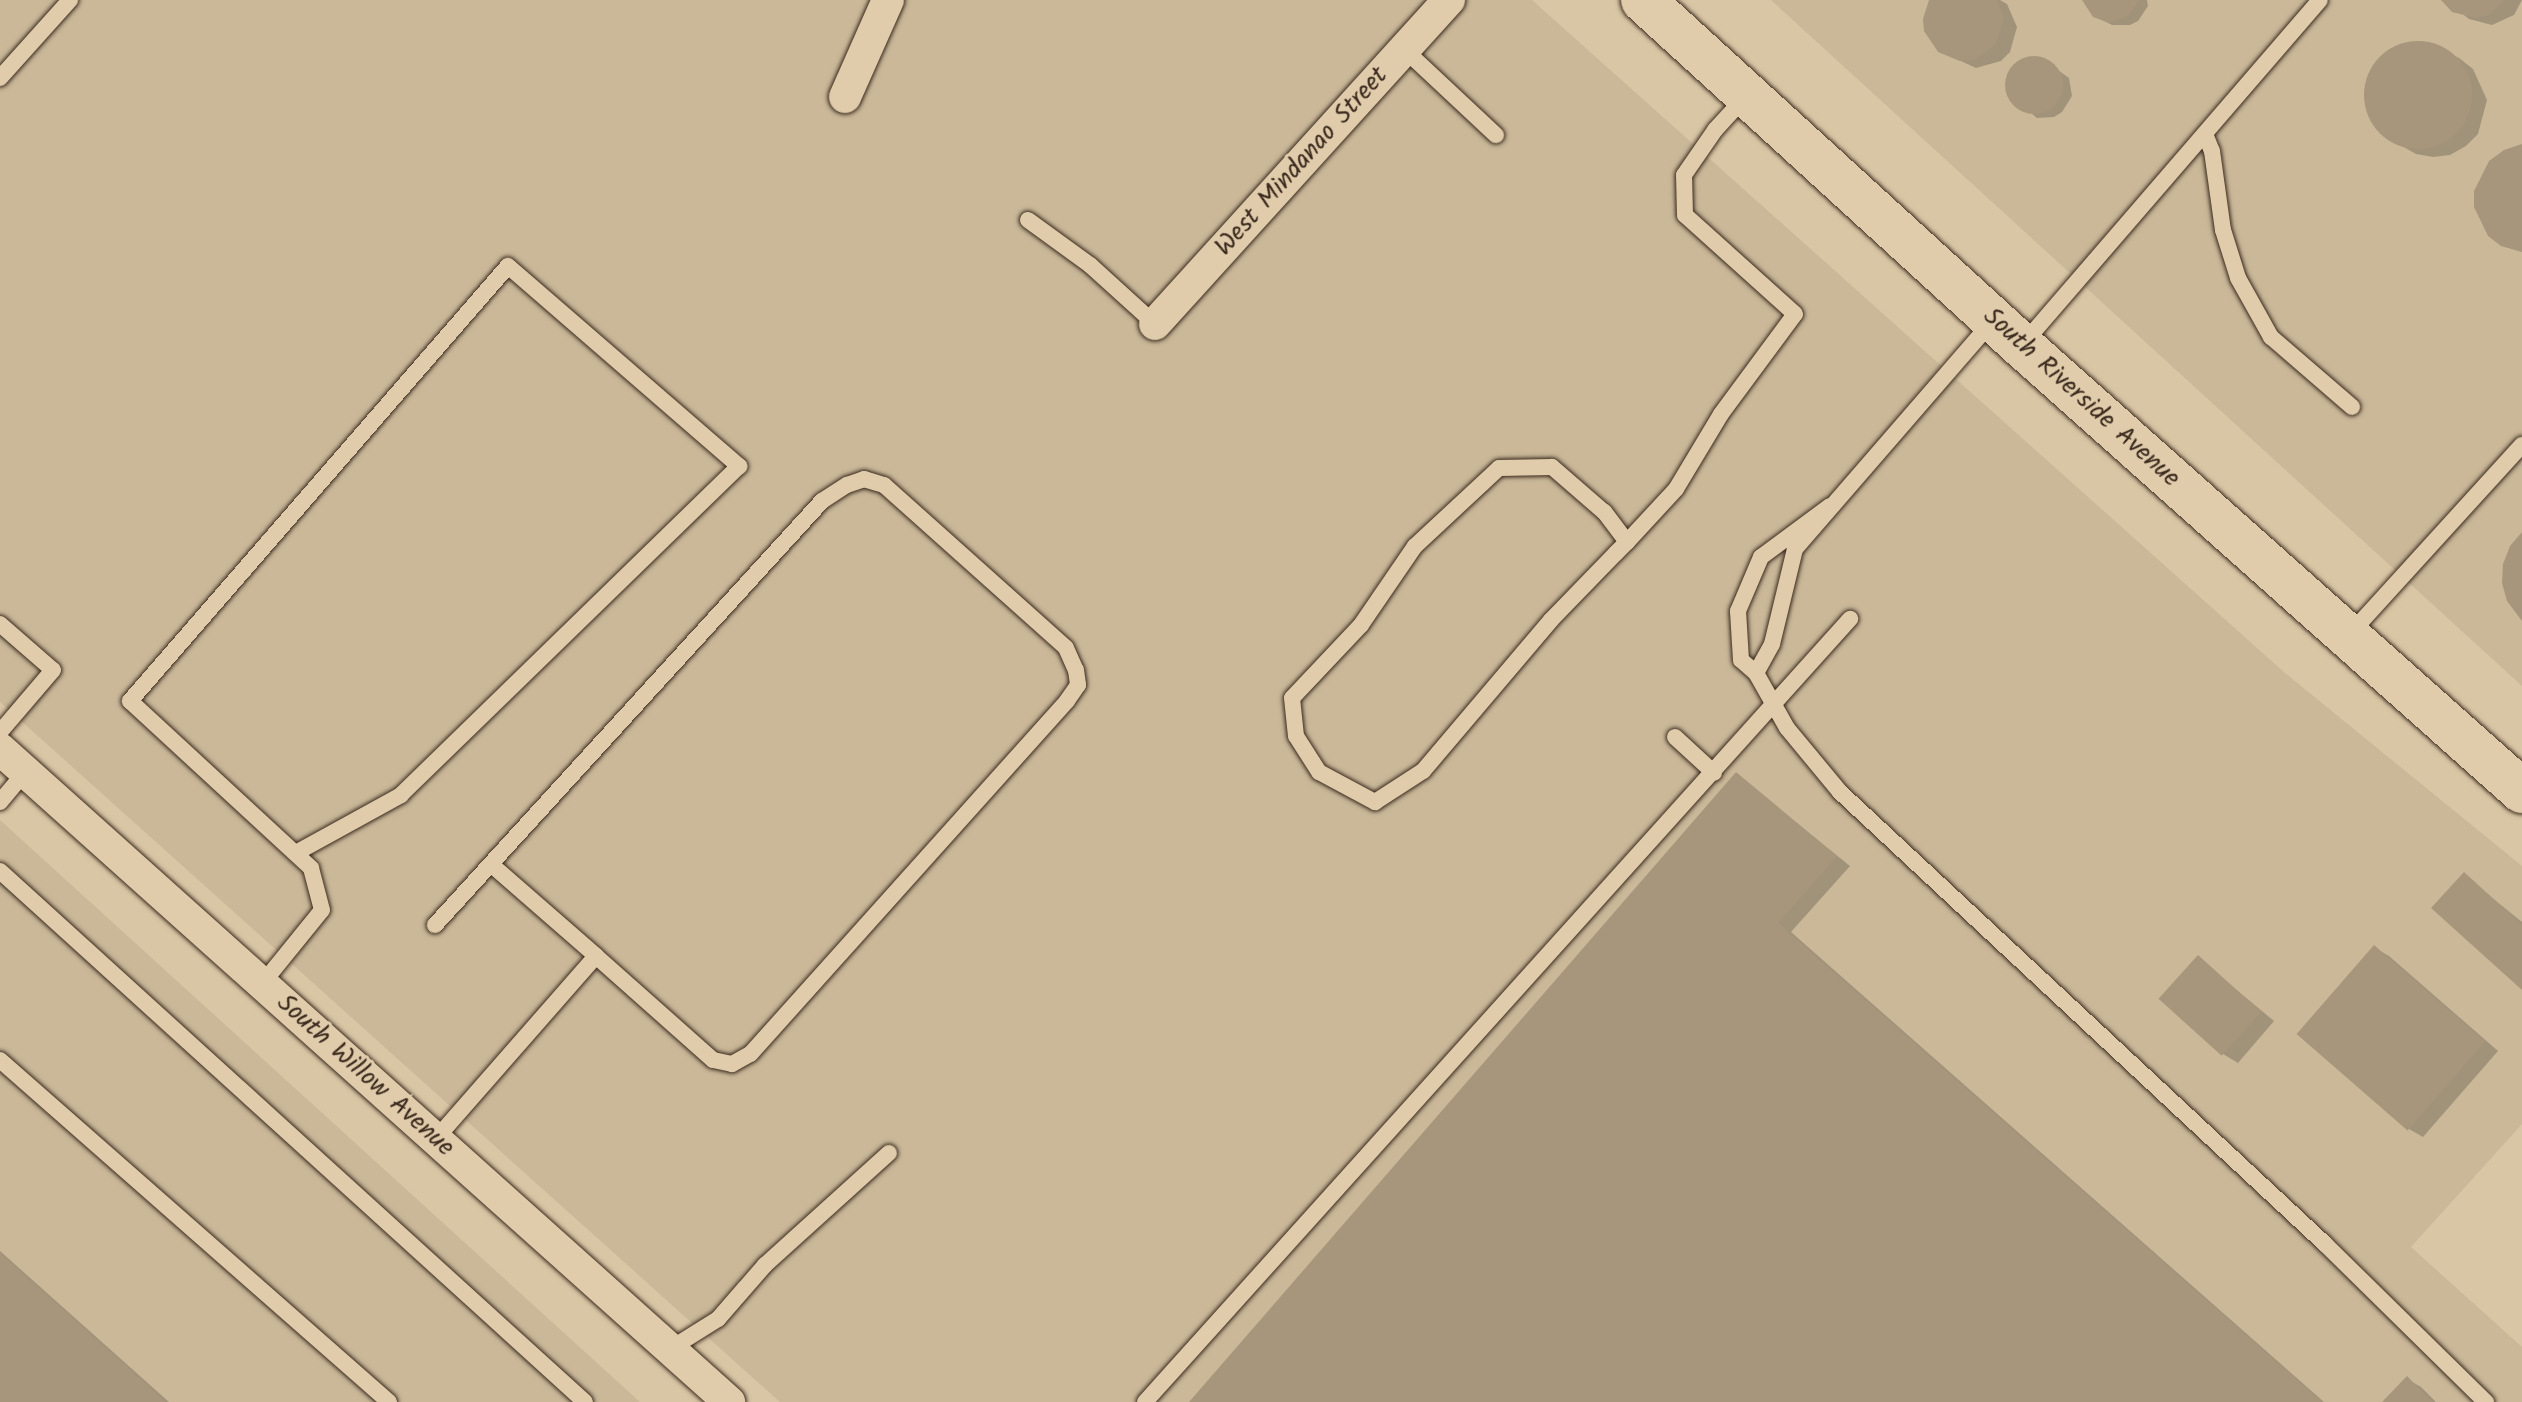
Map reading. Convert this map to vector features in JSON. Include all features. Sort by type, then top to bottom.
[{"type":"main road","name":"South Riverside Avenue","points":[[1643,0],[2008,333],[2522,791]]},
{"type":"street","points":[[845,97],[888,0]]},
{"type":"street","name":"West Mindanao Street","points":[[1155,324],[1449,0]]},
{"type":"street","name":"South Willow Avenue","points":[[0,749],[729,1402]]},
{"type":"lane","points":[[0,78],[70,0]]},
{"type":"lane","points":[[1756,673],[1772,644],[1795,549],[1830,506],[2008,333],[2205,134],[2320,0]]},
{"type":"lane","points":[[1404,49],[1496,135]]},
{"type":"lane","points":[[1627,542],[1604,512],[1552,467],[1499,468],[1415,546],[1361,625],[1292,698],[1296,736],[1319,772],[1375,802],[1423,771],[1551,620],[1627,542],[1676,489],[1721,414],[1795,314],[1685,215],[1684,175],[1715,130],[1747,95]]},
{"type":"lane","points":[[2205,134],[2212,151],[2223,230],[2238,278],[2271,337],[2352,407]]},
{"type":"lane","points":[[1028,220],[1090,265],[1155,324]]},
{"type":"lane","points":[[262,984],[322,910],[311,868],[130,701],[508,266],[739,466],[401,795],[296,853]]},
{"type":"lane","points":[[2348,636],[2522,445]]},
{"type":"lane","points":[[435,925],[493,866],[822,501],[847,485],[864,479],[884,485],[1066,648],[1078,685],[1067,701],[750,1054],[732,1064],[713,1060],[493,866]]},
{"type":"lane","points":[[1830,506],[1761,557],[1738,611],[1741,660],[1756,673],[1815,765],[1840,792],[2325,1244],[2486,1402]]},
{"type":"lane","points":[[1145,1402],[1850,619]]},
{"type":"lane","points":[[0,624],[53,670],[0,732]]},
{"type":"lane","points":[[1675,737],[1714,773]]},
{"type":"lane","points":[[0,802],[25,772]]},
{"type":"lane","points":[[0,871],[585,1402]]},
{"type":"lane","points":[[436,1139],[596,956]]},
{"type":"lane","points":[[0,1060],[389,1402]]},
{"type":"lane","points":[[670,1349],[718,1319],[765,1265],[889,1153]]},
{"type":"shaded area","points":[[0,0],[1532,0],[2285,673],[2522,866],[2522,1124],[2411,1247],[2522,1347],[2522,1402],[780,1402],[0,702]]},
{"type":"shaded area","points":[[1771,0],[2522,0],[2522,686]]},
{"type":"shaded area","points":[[0,820],[640,1402],[0,1402]]},
{"type":"building","points":[[1929,0],[1997,0],[2004,18],[1996,44],[1974,60],[1960,61],[1938,52],[1924,31],[1923,19]]},
{"type":"building","points":[[2082,0],[2139,0],[2128,16],[2110,23],[2093,17]]},
{"type":"building","points":[[2441,0],[2505,0],[2489,15],[2476,18],[2452,12]]},
{"type":"building","points":[[2418,41],[2439,45],[2456,57],[2468,74],[2472,95],[2468,116],[2456,133],[2439,145],[2418,149],[2397,145],[2380,133],[2368,116],[2364,95],[2368,74],[2380,57],[2397,45]]},
{"type":"building","points":[[2034,56],[2055,64],[2063,85],[2055,106],[2034,114],[2013,106],[2005,85],[2013,64]]},
{"type":"building","points":[[2522,144],[2522,252],[2501,246],[2488,236],[2474,207],[2474,191],[2489,161],[2504,150]]},
{"type":"building","points":[[2522,532],[2522,621],[2507,601],[2502,583],[2503,564],[2510,546]]},
{"type":"building","points":[[1736,772],[1837,856],[1778,923],[2322,1402],[1189,1402]]},
{"type":"building","points":[[2464,872],[2522,925],[2522,990],[2431,908]]},
{"type":"building","points":[[2374,945],[2485,1041],[2408,1130],[2297,1034]]},
{"type":"building","points":[[2198,955],[2261,1012],[2222,1056],[2159,999]]},
{"type":"building","points":[[0,1253],[166,1402],[0,1402]]},
{"type":"building","points":[[2407,1376],[2432,1402],[2382,1402]]}]
